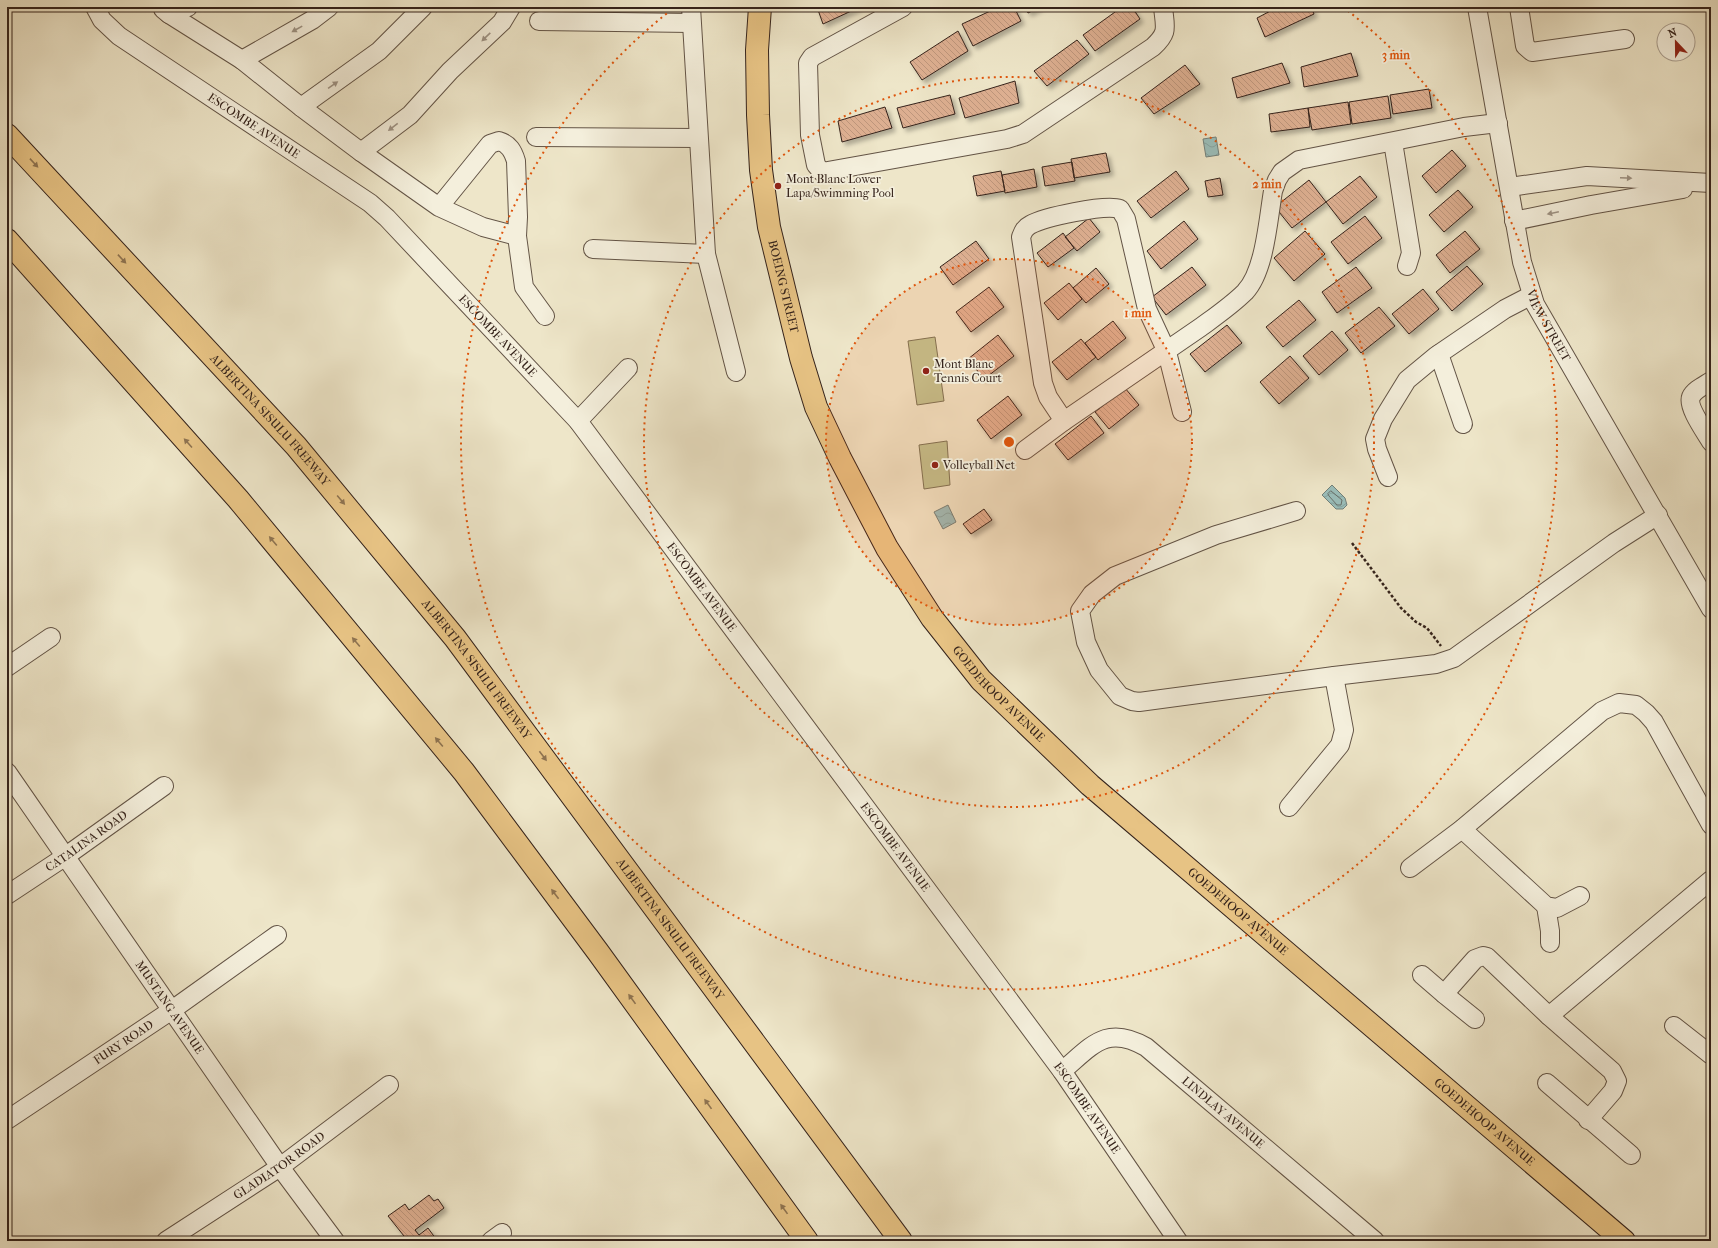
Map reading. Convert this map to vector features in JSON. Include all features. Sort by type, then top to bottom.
[{"type":"main road","name":"BOEING STREET","points":[[760,7],[758,50],[758,115],[761,170],[771,234],[801,358],[816,407],[840,458],[887,548]]},
{"type":"main road","name":"ALBERTINA SISULU FREEWAY","points":[[7,135],[296,446],[455,638],[901,1241]]},
{"type":"main road","points":[[7,240],[238,499],[464,772],[602,958],[807,1241]]},
{"type":"main road","name":"GOEDEHOOP AVENUE","points":[[887,548],[932,618],[981,680],[1090,785],[1624,1241]]},
{"type":"street","name":"ESCOMBE AVENUE","points":[[95,7],[102,20],[119,36],[370,203],[387,218],[578,421],[1062,1071],[1178,1241]]},
{"type":"street","points":[[165,11],[188,7]]},
{"type":"street","points":[[242,60],[312,20],[329,7]]},
{"type":"street","points":[[301,107],[380,51],[424,7]]},
{"type":"street","points":[[361,152],[410,115],[450,72],[502,22],[510,7]]},
{"type":"street","points":[[903,7],[812,57],[808,63],[810,135],[816,165],[822,172],[1007,139],[1023,134],[1153,47],[1161,40],[1166,30],[1163,7]]},
{"type":"street","name":"VIEW STREET","points":[[1477,7],[1510,188],[1514,221],[1522,262],[1532,295],[1547,326],[1658,515],[1711,610]]},
{"type":"street","points":[[1519,7],[1525,46],[1532,52],[1625,39]]},
{"type":"street","points":[[165,11],[242,60],[361,152],[439,207],[482,227],[517,236]]},
{"type":"street","points":[[539,20],[691,15],[706,254],[736,372]]},
{"type":"street","points":[[1025,450],[1064,421],[1167,352],[1224,311],[1246,291],[1259,268],[1273,191],[1277,180],[1282,172],[1299,160],[1336,151],[1393,142],[1464,127],[1498,123]]},
{"type":"street","points":[[536,137],[698,138]]},
{"type":"street","points":[[439,207],[490,144],[499,140],[506,143],[514,152],[516,161],[518,217],[517,236],[524,287],[545,316]]},
{"type":"street","points":[[1393,142],[1410,253],[1407,266]]},
{"type":"street","points":[[1510,188],[1587,176],[1711,184]]},
{"type":"street","points":[[1514,221],[1591,205],[1711,184]]},
{"type":"street","points":[[1064,421],[1048,397],[1043,383],[1021,237],[1023,230],[1040,220],[1102,208],[1120,209],[1126,219],[1147,309],[1167,352],[1182,412]]},
{"type":"street","points":[[592,248],[706,254]]},
{"type":"street","points":[[1388,477],[1377,449],[1375,439],[1383,419],[1407,380],[1439,354],[1505,309],[1532,295]]},
{"type":"street","points":[[1439,354],[1463,424]]},
{"type":"street","points":[[578,421],[628,368]]},
{"type":"street","points":[[1711,381],[1691,396],[1693,411],[1711,442]]},
{"type":"street","points":[[1296,511],[1216,535],[1115,576],[1092,594],[1080,611],[1086,642],[1099,670],[1120,696],[1139,702],[1436,664],[1454,658],[1614,543],[1658,515]]},
{"type":"street","points":[[7,667],[51,636]]},
{"type":"street","points":[[1288,807],[1340,745],[1344,730],[1334,676]]},
{"type":"street","points":[[1410,868],[1462,829],[1602,711],[1619,703],[1636,704],[1654,722],[1711,825]]},
{"type":"street","name":"MUSTANG AVENUE","points":[[7,772],[280,1167],[335,1241]]},
{"type":"street","name":"CATALINA ROAD","points":[[7,895],[66,856],[164,786]]},
{"type":"street","points":[[1462,829],[1546,906],[1557,908],[1580,896]]},
{"type":"street","points":[[1549,1016],[1711,880]]},
{"type":"street","points":[[1546,906],[1550,931],[1550,943]]},
{"type":"street","name":"FURY ROAD","points":[[7,1120],[172,1010],[277,935]]},
{"type":"street","points":[[1444,994],[1475,959],[1483,956],[1487,957],[1549,1016],[1612,1071],[1617,1081],[1613,1091],[1588,1120]]},
{"type":"street","points":[[1422,975],[1475,1019]]},
{"type":"street","points":[[1674,1026],[1711,1056]]},
{"type":"street","name":"LINDLAY AVENUE","points":[[1062,1071],[1099,1040],[1124,1037],[1135,1041],[1146,1047],[1375,1241]]},
{"type":"street","points":[[1547,1083],[1588,1120],[1631,1155]]},
{"type":"street","name":"GLADIATOR ROAD","points":[[166,1241],[280,1167],[389,1085]]},
{"type":"path","points":[[1352,543],[1402,608],[1416,622],[1427,628],[1439,644],[1454,658]]},
{"type":"green space","name":"Mont Blanc Tennis Court","points":[[935,337],[944,401],[917,405],[908,341]]},
{"type":"green space","name":"Volleyball Net","points":[[947,441],[950,485],[924,489],[919,445]]},
{"type":"water","points":[[1216,137],[1219,155],[1206,157],[1203,139]]},
{"type":"water","points":[[1332,485],[1345,498],[1347,505],[1343,509],[1336,509],[1322,495]]},
{"type":"water","points":[[948,505],[956,522],[943,529],[934,512]]},
{"type":"building","points":[[817,7],[860,7],[823,24]]},
{"type":"building","points":[[999,7],[1014,7],[1021,21],[973,46],[962,24]]},
{"type":"building","points":[[1025,7],[1040,7],[1028,13]]},
{"type":"building","points":[[1122,7],[1132,7],[1140,19],[1095,51],[1083,35]]},
{"type":"building","points":[[1278,7],[1311,7],[1314,14],[1265,37],[1257,18]]},
{"type":"building","points":[[958,31],[968,51],[922,80],[910,62]]},
{"type":"building","points":[[1077,40],[1089,54],[1047,86],[1034,71]]},
{"type":"building","points":[[1351,53],[1358,76],[1304,87],[1301,67]]},
{"type":"building","points":[[1282,63],[1290,83],[1237,98],[1232,78]]},
{"type":"building","points":[[1185,65],[1200,84],[1154,114],[1141,98]]},
{"type":"building","points":[[1015,81],[1019,103],[965,118],[959,98]]},
{"type":"building","points":[[1429,89],[1432,108],[1393,114],[1390,95]]},
{"type":"building","points":[[950,95],[955,114],[903,128],[897,108]]},
{"type":"building","points":[[1388,96],[1391,118],[1352,124],[1349,102]]},
{"type":"building","points":[[1348,102],[1351,124],[1312,130],[1308,108]]},
{"type":"building","points":[[885,107],[892,128],[842,142],[838,121]]},
{"type":"building","points":[[1308,108],[1310,127],[1271,132],[1269,114]]},
{"type":"building","points":[[1452,150],[1466,166],[1436,193],[1422,176]]},
{"type":"building","points":[[1106,153],[1110,172],[1074,178],[1071,159]]},
{"type":"building","points":[[1072,162],[1075,181],[1045,186],[1042,167]]},
{"type":"building","points":[[1034,169],[1037,187],[1005,193],[1002,175]]},
{"type":"building","points":[[1001,171],[1005,191],[977,196],[973,176]]},
{"type":"building","points":[[1176,171],[1189,189],[1151,218],[1137,201]]},
{"type":"building","points":[[1360,176],[1377,197],[1343,224],[1326,202]]},
{"type":"building","points":[[1220,178],[1223,195],[1208,197],[1205,181]]},
{"type":"building","points":[[1309,180],[1326,202],[1292,228],[1275,207]]},
{"type":"building","points":[[1458,190],[1473,207],[1444,232],[1429,215]]},
{"type":"building","points":[[1365,216],[1382,238],[1348,264],[1331,242]]},
{"type":"building","points":[[1089,218],[1100,232],[1077,251],[1065,237]]},
{"type":"building","points":[[1184,221],[1198,239],[1161,269],[1147,251]]},
{"type":"building","points":[[1305,231],[1325,254],[1294,281],[1274,258]]},
{"type":"building","points":[[1465,231],[1480,249],[1450,273],[1436,255]]},
{"type":"building","points":[[1063,233],[1074,248],[1048,267],[1037,253]]},
{"type":"building","points":[[976,241],[989,259],[953,285],[940,267]]},
{"type":"building","points":[[1467,266],[1483,284],[1452,311],[1436,292]]},
{"type":"building","points":[[1192,267],[1206,285],[1166,315],[1152,297]]},
{"type":"building","points":[[1356,267],[1372,288],[1337,313],[1322,292]]},
{"type":"building","points":[[1096,268],[1109,284],[1086,303],[1073,288]]},
{"type":"building","points":[[1069,283],[1082,299],[1058,320],[1044,303]]},
{"type":"building","points":[[989,287],[1004,307],[971,332],[956,312]]},
{"type":"building","points":[[1423,289],[1439,309],[1409,334],[1392,314]]},
{"type":"building","points":[[1299,300],[1316,320],[1283,347],[1266,327]]},
{"type":"building","points":[[1379,307],[1395,326],[1361,353],[1345,333]]},
{"type":"building","points":[[1113,321],[1126,338],[1098,360],[1085,343]]},
{"type":"building","points":[[1227,325],[1242,343],[1205,372],[1190,354]]},
{"type":"building","points":[[1332,331],[1348,350],[1319,375],[1303,356]]},
{"type":"building","points":[[998,335],[1014,356],[984,379],[968,359]]},
{"type":"building","points":[[1081,339],[1096,357],[1067,380],[1052,362]]},
{"type":"building","points":[[1290,356],[1309,378],[1279,404],[1260,382]]},
{"type":"building","points":[[1125,388],[1139,405],[1109,429],[1095,412]]},
{"type":"building","points":[[1008,396],[1022,415],[991,439],[977,420]]},
{"type":"building","points":[[1091,416],[1104,433],[1068,460],[1055,444]]},
{"type":"building","points":[[984,509],[992,520],[971,534],[963,524]]},
{"type":"building","points":[[429,1195],[434,1201],[438,1199],[444,1208],[415,1230],[419,1235],[428,1228],[436,1239],[433,1241],[408,1241],[388,1216],[405,1204],[409,1210]]},
{"type":"place","name":"Mont Blanc Lower Lapa/Swimming Pool","points":[[778,186]]},
{"type":"place","name":"Mont Blanc Tennis Court","points":[[926,371]]},
{"type":"place","name":"Volleyball Net","points":[[935,465]]}]
